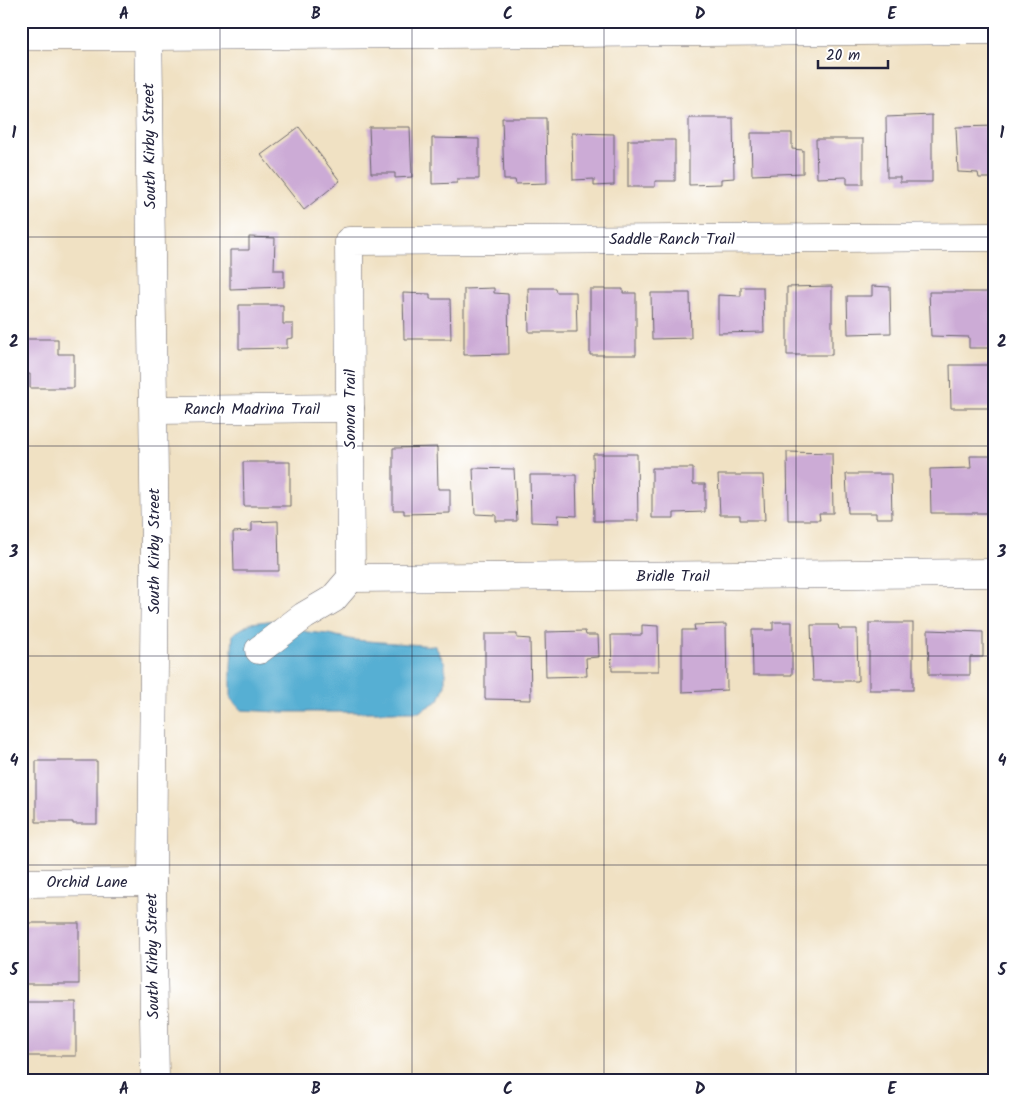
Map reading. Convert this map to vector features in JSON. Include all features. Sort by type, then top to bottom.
[{"type":"street","points":[[21,36],[148,29],[995,30]]},
{"type":"street","name":"South Kirby Street","points":[[148,29],[155,554],[152,882],[155,1081]]},
{"type":"street","name":"Saddle Ranch Trail","points":[[348,241],[995,237]]},
{"type":"street","name":"Sonora Trail","points":[[348,241],[351,578]]},
{"type":"street","name":"Ranch Madrina Trail","points":[[154,410],[350,408]]},
{"type":"street","name":"Bridle Trail","points":[[351,578],[995,573]]},
{"type":"street","points":[[259,650],[304,616],[333,599],[351,578]]},
{"type":"street","name":"Orchid Lane","points":[[21,883],[152,882]]},
{"type":"water","points":[[276,620],[307,632],[328,634],[354,640],[435,646],[445,663],[445,685],[439,700],[419,712],[278,712],[241,710],[231,699],[233,634],[251,623]]},
{"type":"building","points":[[932,115],[932,182],[900,182],[900,177],[887,177],[886,117]]},
{"type":"building","points":[[502,118],[546,118],[547,183],[516,184],[515,180],[504,180]]},
{"type":"building","points":[[689,118],[733,118],[734,178],[721,179],[721,184],[689,185]]},
{"type":"building","points":[[995,126],[995,178],[979,178],[978,173],[958,172],[956,127]]},
{"type":"building","points":[[299,127],[340,181],[304,210],[261,155]]},
{"type":"building","points":[[369,127],[410,127],[412,177],[395,178],[395,173],[371,173]]},
{"type":"building","points":[[572,133],[614,134],[614,185],[594,186],[594,179],[573,180]]},
{"type":"building","points":[[751,133],[792,133],[792,149],[803,150],[803,173],[752,175]]},
{"type":"building","points":[[432,138],[479,139],[479,179],[457,179],[457,183],[432,184]]},
{"type":"building","points":[[816,139],[863,139],[863,184],[847,184],[847,177],[817,178]]},
{"type":"building","points":[[628,140],[675,140],[675,181],[655,181],[655,187],[628,187]]},
{"type":"building","points":[[249,237],[275,238],[274,270],[284,270],[284,287],[230,289],[230,250],[249,250]]},
{"type":"building","points":[[832,286],[832,355],[787,355],[787,287]]},
{"type":"building","points":[[872,286],[890,287],[891,333],[848,334],[847,296],[872,296]]},
{"type":"building","points":[[741,287],[763,287],[764,332],[718,333],[718,295],[741,296]]},
{"type":"building","points":[[494,288],[494,293],[508,294],[509,354],[464,355],[464,289]]},
{"type":"building","points":[[528,288],[555,288],[556,292],[576,292],[577,332],[529,332]]},
{"type":"building","points":[[590,289],[623,289],[623,293],[636,293],[636,355],[590,355]]},
{"type":"building","points":[[929,292],[995,292],[995,348],[969,348],[969,337],[931,336]]},
{"type":"building","points":[[403,293],[430,294],[430,299],[450,299],[451,339],[404,339]]},
{"type":"building","points":[[651,293],[690,293],[691,338],[652,339]]},
{"type":"building","points":[[239,305],[283,305],[283,324],[293,324],[293,338],[287,339],[287,348],[239,349]]},
{"type":"building","points":[[21,339],[58,339],[58,354],[74,354],[74,388],[30,388],[30,374],[21,374]]},
{"type":"building","points":[[950,365],[993,365],[993,408],[951,408]]},
{"type":"building","points":[[437,447],[438,489],[450,489],[450,513],[404,514],[404,510],[393,510],[393,448]]},
{"type":"building","points":[[787,452],[832,453],[833,513],[819,513],[820,520],[788,520]]},
{"type":"building","points":[[593,454],[637,454],[638,521],[594,521]]},
{"type":"building","points":[[970,456],[994,456],[995,513],[931,513],[930,469],[971,468]]},
{"type":"building","points":[[243,462],[290,462],[290,506],[244,506]]},
{"type":"building","points":[[473,468],[514,469],[517,521],[496,521],[496,515],[475,514]]},
{"type":"building","points":[[652,468],[693,468],[693,484],[705,484],[705,512],[674,513],[674,518],[652,518]]},
{"type":"building","points":[[846,474],[891,474],[892,518],[876,518],[876,513],[848,513]]},
{"type":"building","points":[[530,475],[576,475],[577,516],[558,515],[559,523],[531,522]]},
{"type":"building","points":[[718,475],[763,475],[765,520],[740,520],[740,515],[720,515]]},
{"type":"building","points":[[278,521],[279,571],[234,571],[233,532],[252,531],[252,522]]},
{"type":"building","points":[[773,622],[792,622],[792,675],[753,675],[752,630],[773,630]]},
{"type":"building","points":[[869,623],[913,623],[913,690],[869,690]]},
{"type":"building","points":[[726,624],[727,690],[682,692],[682,630],[695,630],[694,625]]},
{"type":"building","points":[[642,625],[658,626],[659,671],[612,671],[611,635],[642,635]]},
{"type":"building","points":[[811,625],[838,625],[839,629],[857,629],[858,681],[813,681]]},
{"type":"building","points":[[928,630],[983,632],[983,657],[970,657],[970,675],[929,675]]},
{"type":"building","points":[[585,631],[586,635],[598,635],[599,657],[586,658],[587,676],[546,677],[545,632]]},
{"type":"building","points":[[485,634],[517,634],[517,638],[530,639],[531,700],[485,699]]},
{"type":"building","points":[[36,761],[97,761],[97,824],[36,822]]},
{"type":"building","points":[[21,763],[25,763],[25,831],[21,831]]},
{"type":"building","points":[[23,923],[79,923],[79,984],[23,984]]},
{"type":"building","points":[[21,1002],[76,1002],[76,1056],[21,1056]]}]
